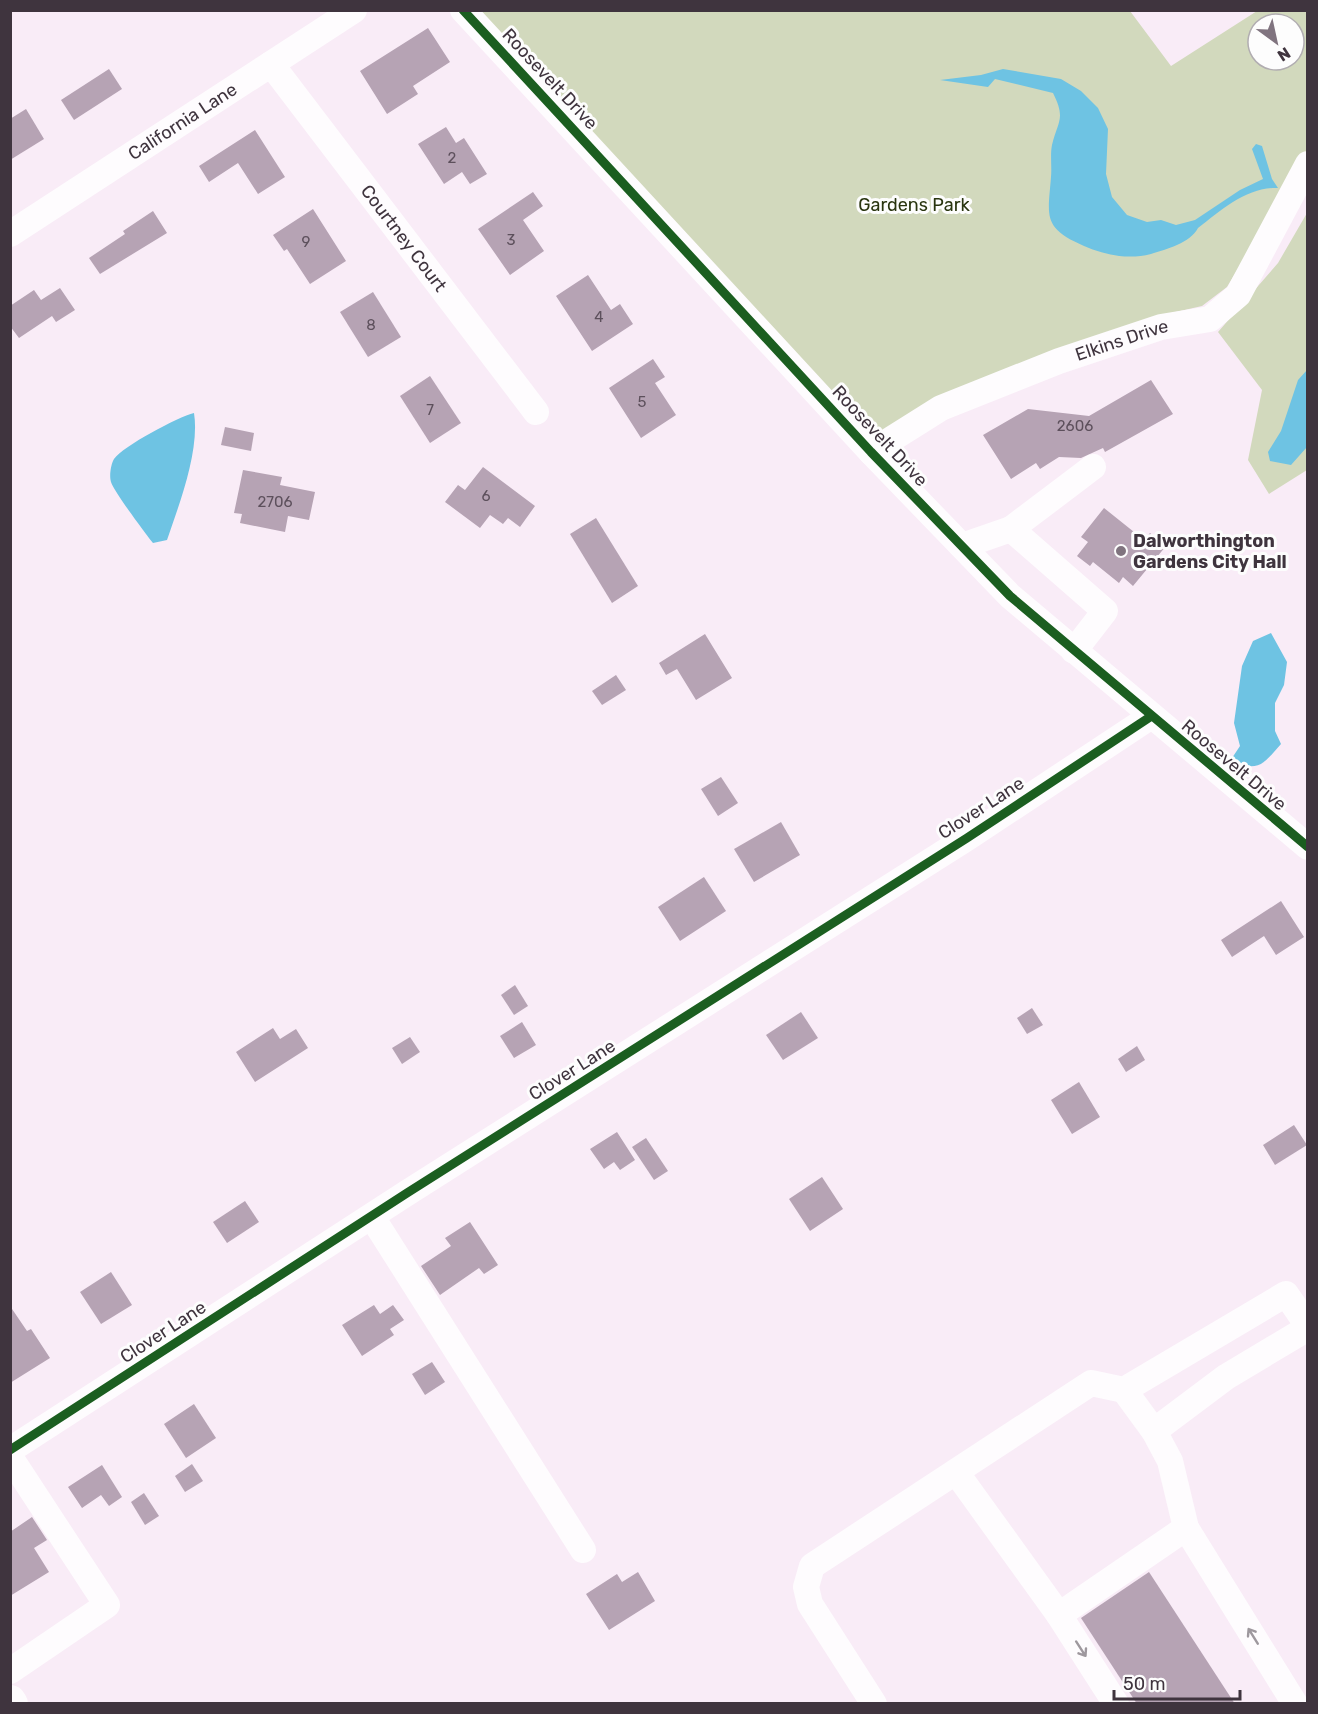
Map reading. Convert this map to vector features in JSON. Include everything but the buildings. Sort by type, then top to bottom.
[{"type":"street","name":"California Lane","points":[[10,234],[354,10]]},
{"type":"street","name":"Roosevelt Drive","points":[[463,10],[871,452],[1010,596],[1150,717],[1308,847]]},
{"type":"street","name":"Courtney Court","points":[[272,64],[536,412]]},
{"type":"street","name":"Elkins Drive","points":[[871,452],[941,408],[1048,366],[1161,327],[1210,319],[1238,295],[1292,188],[1308,164]]},
{"type":"street","points":[[962,546],[1011,529],[1093,468]]},
{"type":"street","points":[[1011,529],[1106,611],[1074,651]]},
{"type":"street","name":"Clover Lane","points":[[10,1450],[967,838],[1150,717]]},
{"type":"street","points":[[372,1217],[583,1550]]},
{"type":"street","points":[[1124,1390],[1286,1294],[1308,1327],[1226,1377],[1154,1431]]},
{"type":"street","points":[[874,1704],[810,1604],[806,1587],[812,1566],[1092,1383],[1124,1390],[1154,1431],[1170,1461],[1186,1528],[1295,1704]]},
{"type":"street","points":[[10,1457],[107,1605],[10,1671]]},
{"type":"street","points":[[956,1472],[1059,1615],[1116,1704]]},
{"type":"street","points":[[1059,1615],[1186,1528]]},
{"type":"green space","name":"Gardens Park","points":[[471,11],[1130,11],[1171,66],[1246,18],[1246,72],[1306,72],[1306,12],[1255,12],[1307,11],[1307,154],[1227,287],[1202,306],[1158,316],[871,443]]},
{"type":"green space","points":[[1307,213],[1307,470],[1269,494],[1248,460],[1262,390],[1218,332],[1278,263]]},
{"type":"water","points":[[1003,69],[1061,79],[1081,91],[1098,108],[1108,129],[1106,174],[1112,197],[1127,215],[1147,222],[1161,220],[1176,225],[1195,220],[1240,190],[1263,179],[1252,149],[1256,144],[1262,146],[1272,179],[1278,188],[1255,191],[1245,195],[1216,214],[1184,242],[1151,254],[1134,257],[1117,256],[1084,246],[1054,227],[1049,211],[1051,149],[1060,114],[1053,93],[995,79],[988,87],[940,80],[981,75]]},
{"type":"water","points":[[1307,370],[1307,447],[1291,465],[1270,461],[1268,452],[1281,431],[1298,380]]},
{"type":"water","points":[[194,413],[194,444],[182,494],[167,540],[153,543],[113,487],[110,477],[112,464],[119,453],[139,440]]},
{"type":"water","points":[[1271,633],[1287,662],[1284,685],[1275,703],[1275,731],[1281,744],[1264,762],[1247,766],[1230,761],[1240,746],[1234,723],[1242,666],[1253,641]]},
{"type":"cycle path","points":[[463,10],[871,452],[1010,596],[1308,847]]},
{"type":"cycle path","points":[[10,1450],[407,1193],[967,838],[1150,717]]},
{"type":"place","name":"Dalworthington Gardens City Hall","points":[[1121,551]]}]
